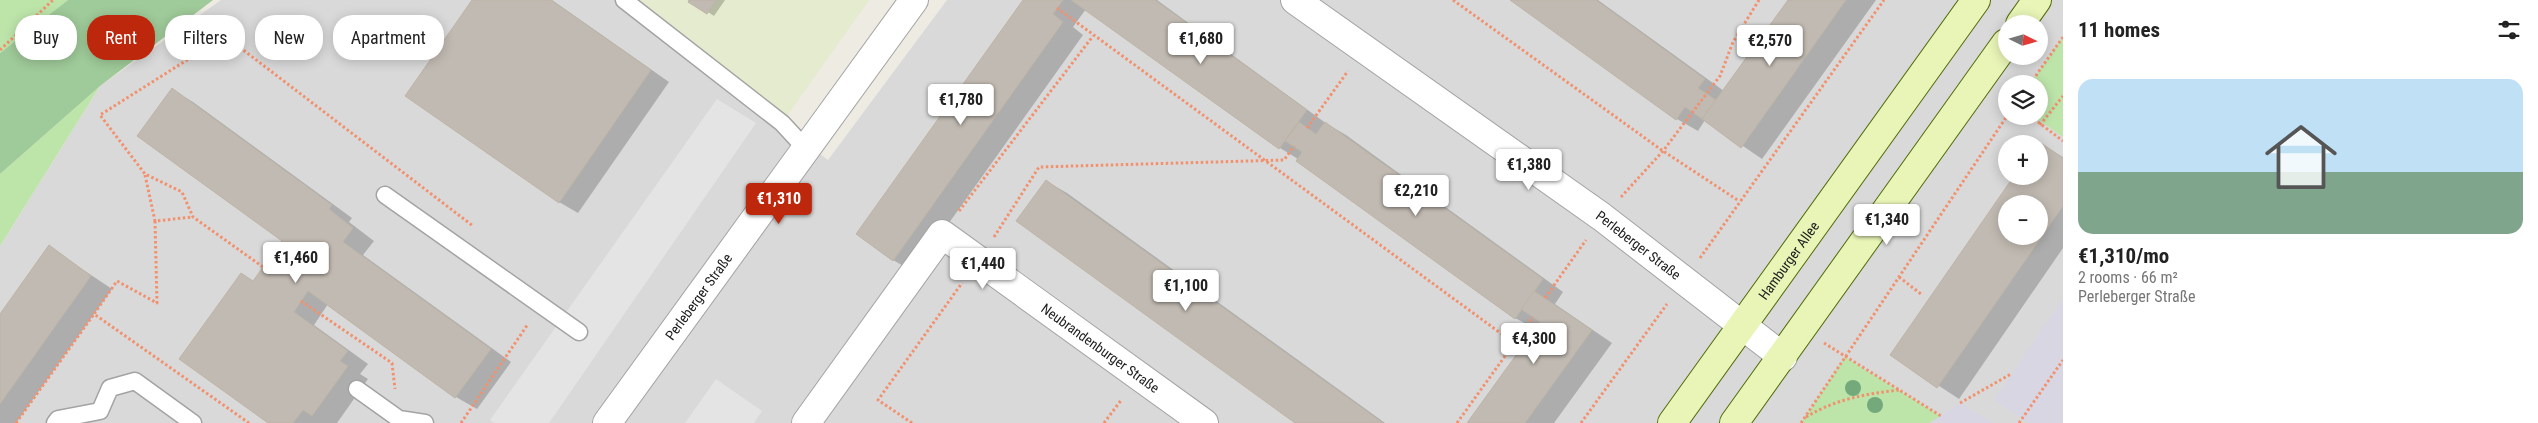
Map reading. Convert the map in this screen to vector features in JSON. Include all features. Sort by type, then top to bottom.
[{"type":"street","name":"Perleberger Straße","points":[[607,423],[807,150],[914,0]]},
{"type":"street","name":"Perleberger Straße","points":[[1295,0],[1363,50],[1602,217],[1783,357]]},
{"type":"street","name":"Hamburger Allee","points":[[1672,423],[1976,0]]},
{"type":"street","points":[[2026,15],[2037,0]]},
{"type":"street","points":[[1734,423],[1998,54]]},
{"type":"street","points":[[806,423],[942,234]]},
{"type":"street","name":"Neubrandenburger Straße","points":[[942,234],[1204,423]]},
{"type":"lane","points":[[624,0],[782,123],[807,150]]},
{"type":"lane","points":[[385,194],[579,332]]},
{"type":"lane","points":[[55,423],[58,419],[100,411],[110,388],[135,381],[182,420]]},
{"type":"lane","points":[[357,389],[399,419],[425,423]]},
{"type":"path","points":[[0,50],[53,0]]},
{"type":"path","points":[[1452,0],[1739,202]]},
{"type":"path","points":[[1545,298],[1602,217],[1664,151],[1720,76],[1733,42],[1759,0]]},
{"type":"path","points":[[1581,423],[1884,0]]},
{"type":"path","points":[[1057,8],[1514,343]]},
{"type":"path","points":[[16,423],[117,281],[157,303],[156,220],[145,174],[100,115],[226,36],[478,230]]},
{"type":"path","points":[[942,234],[1093,36]]},
{"type":"path","points":[[2036,75],[2063,37]]},
{"type":"path","points":[[1307,128],[1363,50]]},
{"type":"path","points":[[2048,115],[2063,96]]},
{"type":"path","points":[[1801,423],[2001,125]]},
{"type":"path","points":[[2040,125],[2063,141]]},
{"type":"path","points":[[912,423],[878,400],[979,260],[1039,166],[1284,160],[1294,146]]},
{"type":"path","points":[[145,174],[182,192],[193,217],[264,267]]},
{"type":"path","points":[[156,220],[193,217]]},
{"type":"path","points":[[1899,277],[1921,294]]},
{"type":"path","points":[[301,301],[392,363],[399,419]]},
{"type":"path","points":[[461,423],[541,305]]},
{"type":"path","points":[[94,314],[249,423]]},
{"type":"path","points":[[1457,423],[1533,317]]},
{"type":"path","points":[[1829,346],[1941,416]]},
{"type":"path","points":[[2019,423],[2063,360]]},
{"type":"path","points":[[1960,403],[2011,374]]},
{"type":"path","points":[[1805,417],[1826,405],[1848,398],[1899,390]]},
{"type":"shaded area","points":[[221,0],[616,0],[828,160],[947,0],[2063,0],[2063,423],[0,423],[0,246],[100,86],[137,60],[155,60],[155,47],[165,40],[165,60],[245,60],[245,15],[200,15]]},
{"type":"shaded area","points":[[717,99],[756,123],[549,423],[494,423],[490,420]]},
{"type":"shaded area","points":[[2063,299],[2063,423],[2028,423],[1994,400]]},
{"type":"shaded area","points":[[716,379],[762,411],[754,423],[685,423]]},
{"type":"shaded area","points":[[1960,403],[1993,423],[1930,423]]},
{"type":"green space","points":[[0,0],[68,0],[49,15],[15,15],[15,41],[0,53]]},
{"type":"green space","points":[[68,0],[213,0],[193,15],[165,15],[165,37],[155,44],[155,15],[87,15],[87,60],[134,60],[100,86],[0,174],[0,53],[15,41],[15,60],[77,60],[77,15],[49,15]]},
{"type":"green space","points":[[624,0],[869,0],[782,123]]},
{"type":"green space","points":[[2063,37],[2063,137],[2046,125],[2048,125],[2048,75],[2036,75],[2043,65],[2048,65],[2048,58]]},
{"type":"green space","points":[[100,86],[0,246],[0,174]]},
{"type":"green space","points":[[1845,357],[1941,416],[1929,423],[1801,423]]},
{"type":"building","points":[[472,0],[551,0],[651,70],[559,203],[405,96],[430,60],[444,60],[444,40]]},
{"type":"building","points":[[689,0],[716,0],[707,14],[688,2]]},
{"type":"building","points":[[1023,0],[1063,0],[1053,14],[1063,22],[893,261],[856,234]]},
{"type":"building","points":[[1071,0],[1155,0],[1307,110],[1279,149]]},
{"type":"building","points":[[1510,0],[1596,0],[1705,79],[1698,88],[1716,100],[1702,119],[1685,107],[1676,120]]},
{"type":"building","points":[[1788,0],[1846,0],[1741,148],[1702,119]]},
{"type":"building","points":[[172,88],[332,205],[329,209],[353,228],[343,242],[491,349],[455,398],[308,291],[294,312],[348,351],[340,361],[348,366],[312,416],[303,410],[293,423],[268,423],[179,359],[241,273],[253,281],[282,241],[137,136]]},
{"type":"building","points":[[1299,122],[1316,134],[1325,122],[1543,279],[1515,319],[1296,161],[1302,152],[1285,141]]},
{"type":"building","points":[[2048,148],[2063,158],[2063,206],[2048,228],[2048,195],[2001,195],[2008,185],[2048,185]]},
{"type":"building","points":[[1046,180],[1383,423],[1295,423],[1016,221]]},
{"type":"building","points":[[1998,199],[1998,245],[2036,245],[1937,388],[1890,355]]},
{"type":"building","points":[[49,245],[91,276],[0,404],[0,314]]},
{"type":"building","points":[[1534,291],[1592,330],[1525,423],[1467,423],[1540,322],[1521,309]]}]
